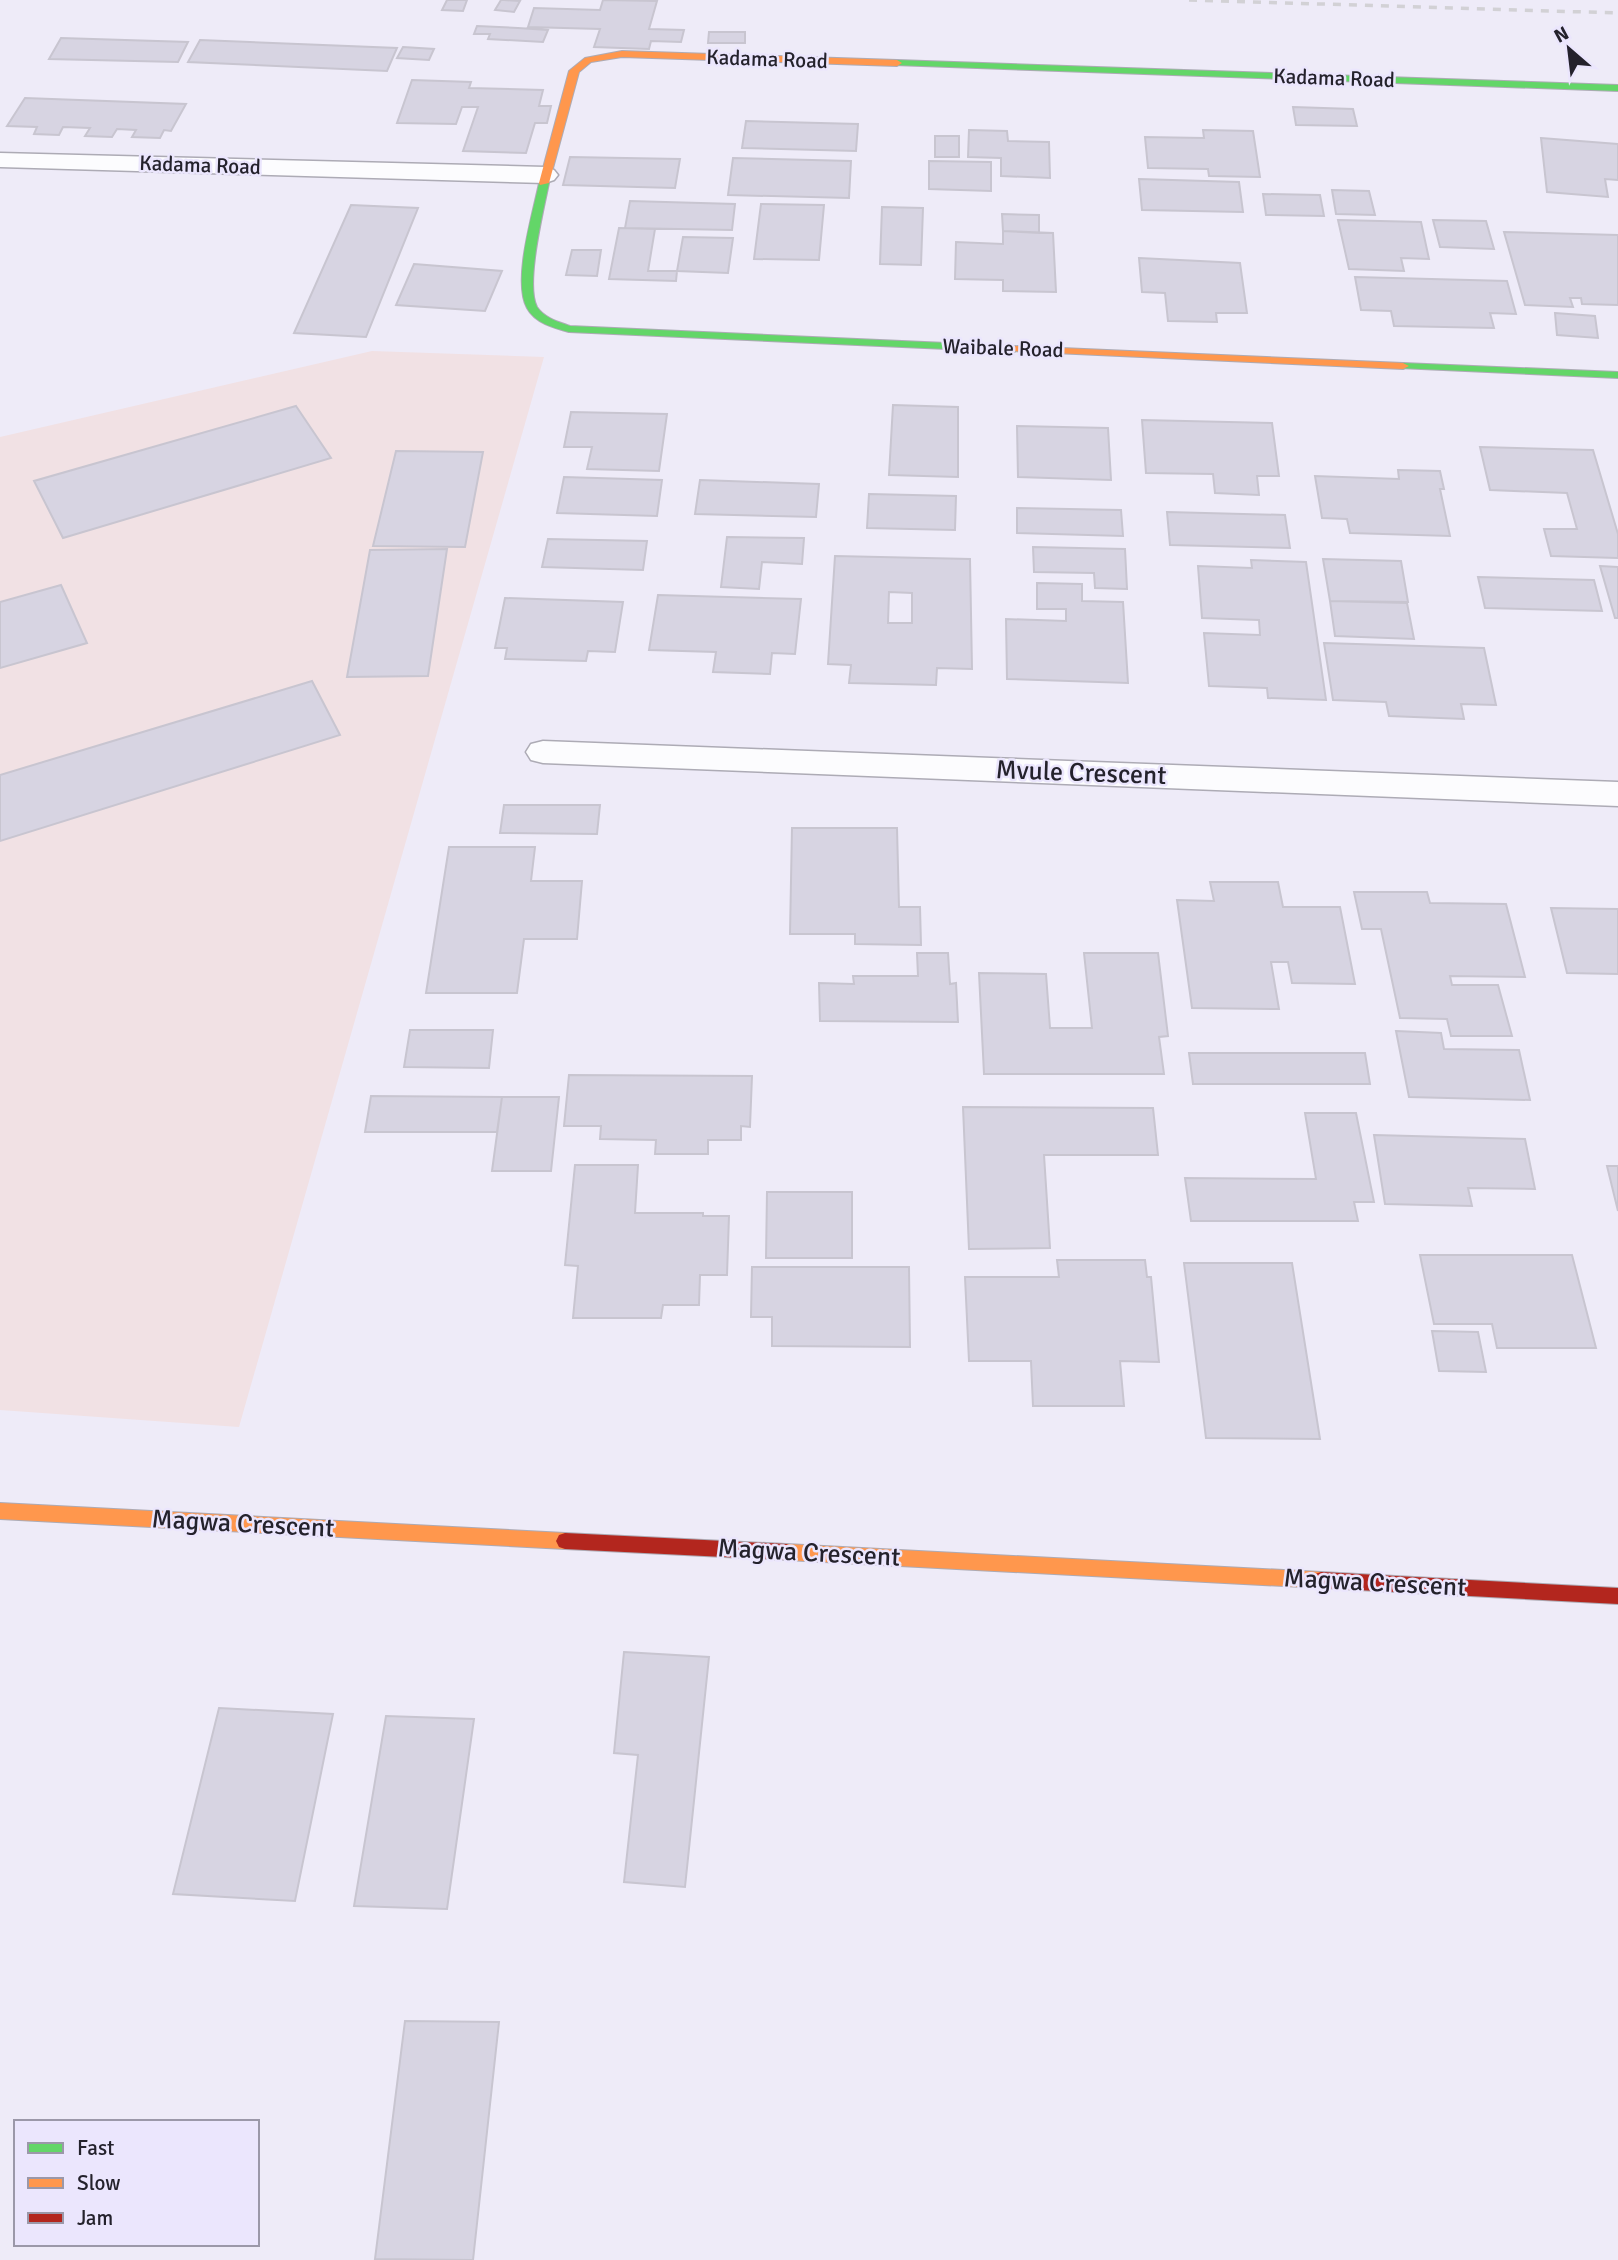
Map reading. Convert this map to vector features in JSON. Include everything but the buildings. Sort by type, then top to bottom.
[{"type":"street","name":"Kadama Road","points":[[0,160],[545,175],[574,71],[588,60],[622,54],[1618,88]]},
{"type":"street","name":"Waibale Road","points":[[545,175],[526,289],[527,303],[547,322],[569,329],[1618,375]]},
{"type":"street","name":"Mvule Crescent","points":[[543,752],[1618,793]]},
{"type":"street","name":"Magwa Crescent","points":[[0,1511],[1618,1595]]},
{"type":"shaded area","points":[[372,351],[544,357],[239,1427],[0,1410],[0,437]]},
{"type":"railway","points":[[1189,0],[1618,13]]},
{"type":"traffic: fast","points":[[897,63],[1618,88]]},
{"type":"traffic: fast","points":[[544,183],[529,266],[529,297],[532,307],[539,315],[559,326],[569,329],[1014,349]]},
{"type":"traffic: fast","points":[[1403,366],[1618,375]]},
{"type":"traffic: slow","points":[[544,183],[574,71],[588,60],[622,54],[897,63]]},
{"type":"traffic: slow","points":[[1014,349],[1403,366]]},
{"type":"traffic: slow","points":[[0,1511],[565,1541]]},
{"type":"traffic: slow","points":[[786,1552],[1321,1580]]},
{"type":"traffic: jam","points":[[565,1541],[786,1552]]},
{"type":"traffic: jam","points":[[1321,1580],[1618,1596]]}]
